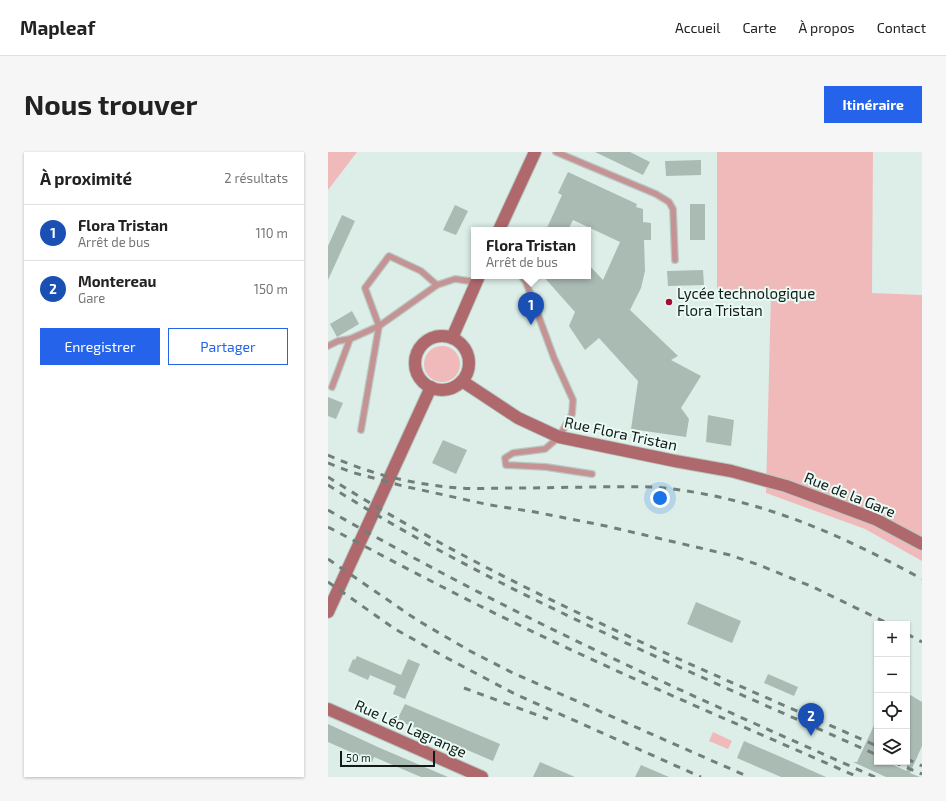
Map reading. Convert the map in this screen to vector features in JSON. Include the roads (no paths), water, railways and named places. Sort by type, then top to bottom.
[{"type":"main road","points":[[500,227],[535,152]]},
{"type":"main road","points":[[452,338],[478,279]]},
{"type":"main road","points":[[443,336],[460,342],[468,357],[468,370],[462,381],[456,386],[439,390],[423,382],[418,375],[415,366],[419,348],[426,341],[434,337],[443,336]]},
{"type":"main road","name":"Rue Flora Tristan","points":[[462,381],[518,418],[559,437],[731,471],[786,486]]},
{"type":"main road","points":[[328,612],[431,387]]},
{"type":"main road","name":"Rue de la Gare","points":[[786,486],[875,519],[922,544]]},
{"type":"main road","name":"Rue Léo Lagrange","points":[[328,709],[482,777]]},
{"type":"lane","points":[[556,152],[656,194],[669,202],[673,209],[675,260]]},
{"type":"lane","points":[[361,430],[379,326],[364,288],[389,256],[421,271],[437,285]]},
{"type":"lane","points":[[328,346],[338,341],[350,339],[379,326],[437,285],[456,279],[478,279]]},
{"type":"lane","points":[[524,279],[526,282],[554,358],[574,400],[572,414],[559,437],[544,449],[513,453],[505,458],[506,465],[546,467],[592,474]]},
{"type":"lane","points":[[332,387],[350,339]]},
{"type":"railway","points":[[328,455],[360,468],[392,478],[460,488],[654,487],[726,499],[760,508],[826,532],[858,546],[922,579]]},
{"type":"railway","points":[[328,463],[351,472],[403,486],[490,505],[606,526],[730,555],[813,587],[883,621]]},
{"type":"railway","points":[[328,477],[394,517],[529,589],[667,654],[874,745]]},
{"type":"railway","points":[[328,485],[394,525],[529,597],[667,662],[874,754]]},
{"type":"railway","points":[[328,510],[442,573],[558,632],[676,688],[875,777]]},
{"type":"railway","points":[[328,527],[423,577],[561,645],[645,684],[858,777]]},
{"type":"railway","points":[[328,559],[417,620],[470,651],[513,673],[749,777]]},
{"type":"railway","points":[[328,582],[395,629],[515,694],[701,777]]},
{"type":"railway","points":[[910,636],[922,642]]},
{"type":"railway","points":[[464,688],[548,719]]},
{"type":"railway","points":[[910,760],[922,766]]},
{"type":"railway","points":[[901,765],[922,774]]},
{"type":"place","name":"Lycée technologique Flora Tristan","points":[[669,302]]},
{"type":"place","name":"Flora Tristan","points":[[531,325]]},
{"type":"place","name":"Montereau","points":[[811,736]]}]
